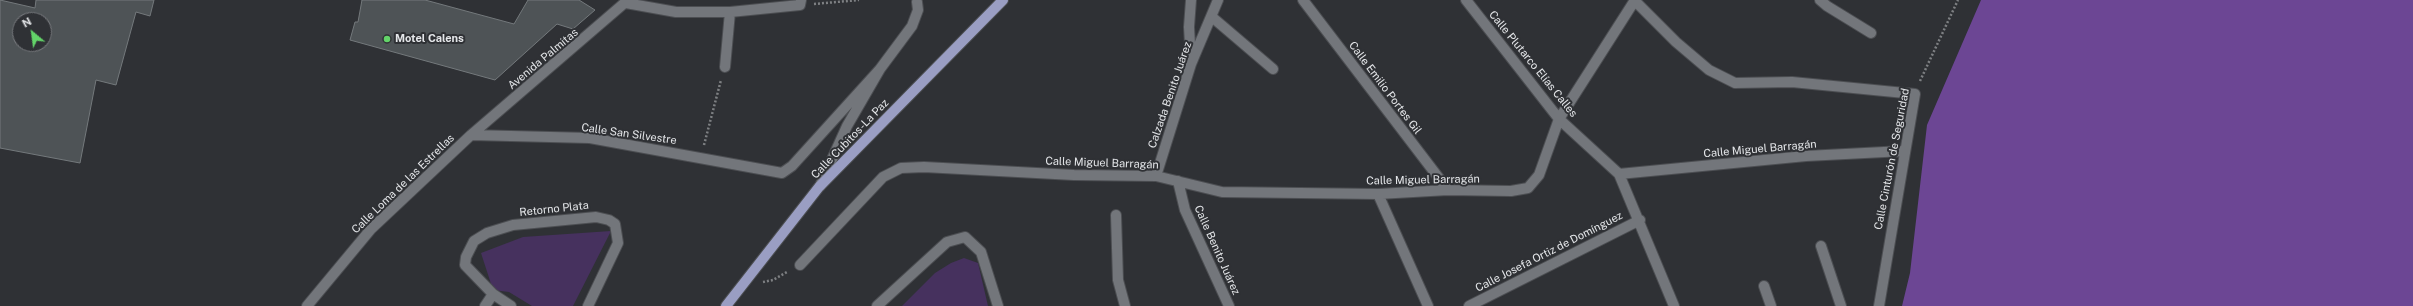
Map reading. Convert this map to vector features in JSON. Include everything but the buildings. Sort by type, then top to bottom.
[{"type":"main road","name":"Calle Cubitos-La Paz","points":[[726,306],[819,188],[1003,0]]},
{"type":"street","points":[[1191,0],[1189,27],[1191,64]]},
{"type":"street","name":"Calzada Benito Juárez","points":[[1156,176],[1191,64],[1218,0]]},
{"type":"street","name":"Calle Emilio Portes Gil","points":[[1303,0],[1448,190]]},
{"type":"street","name":"Calle Plutarco Elías Calles","points":[[1466,0],[1559,119],[1619,174],[1640,220],[1674,306]]},
{"type":"street","points":[[1559,119],[1634,0],[1676,42],[1709,70],[1735,83],[1792,82],[1915,94]]},
{"type":"street","points":[[1820,0],[1827,6],[1871,32]]},
{"type":"street","points":[[627,2],[676,12],[730,12],[800,2]]},
{"type":"street","name":"Avenida Palmitas","points":[[472,135],[627,2]]},
{"type":"street","points":[[819,188],[847,126],[880,69],[912,26],[918,10],[917,2]]},
{"type":"street","points":[[725,67],[730,12]]},
{"type":"street","points":[[1212,17],[1273,69]]},
{"type":"street","name":"Calle San Silvestre","points":[[472,135],[590,138],[782,173],[792,166],[880,69]]},
{"type":"street","name":"Calle Cinturón de Seguridad","points":[[1879,306],[1904,151],[1915,94]]},
{"type":"street","name":"Calle Miguel Barragán","points":[[800,265],[883,177],[901,168],[924,167],[1074,175],[1156,176],[1222,192],[1378,194],[1448,190],[1511,191],[1528,188],[1539,175],[1559,119]]},
{"type":"street","name":"Calle Loma de las Estrellas","points":[[307,306],[371,229],[472,135]]},
{"type":"street","name":"Calle Miguel Barragán","points":[[1619,174],[1806,156],[1904,151]]},
{"type":"street","name":"Calle Benito Juárez","points":[[1178,181],[1185,210],[1229,306]]},
{"type":"street","points":[[1378,194],[1428,306]]},
{"type":"street","points":[[1116,215],[1118,280],[1125,306]]},
{"type":"street","name":"Retorno Plata","points":[[511,306],[493,294],[465,265],[466,257],[474,241],[487,233],[513,225],[596,217],[609,220],[615,224],[618,243],[588,306]]},
{"type":"street","name":"Calle Josefa Ortiz de Domínguez","points":[[1469,306],[1640,220]]},
{"type":"street","points":[[877,306],[947,242],[965,237],[982,252],[998,306]]},
{"type":"street","points":[[1821,246],[1841,306]]},
{"type":"street","points":[[1764,286],[1771,306]]},
{"type":"street","points":[[484,306],[493,294]]},
{"type":"path","points":[[800,2],[859,0]]},
{"type":"path","name":"Calle Cinturón de Seguridad","points":[[1915,94],[1958,0]]},
{"type":"path","points":[[700,157],[725,67]]},
{"type":"path","points":[[741,286],[773,280],[800,265]]},
{"type":"shaded area","points":[[1981,0],[2413,0],[2413,306],[1902,306],[1910,273],[1927,125]]},
{"type":"shaded area","points":[[611,231],[573,306],[532,306],[509,292],[493,290],[481,253],[523,237]]},
{"type":"shaded area","points":[[964,258],[978,263],[988,306],[902,306],[935,273],[951,263]]},
{"type":"place","name":"Motel Calens","points":[[387,39]]}]
